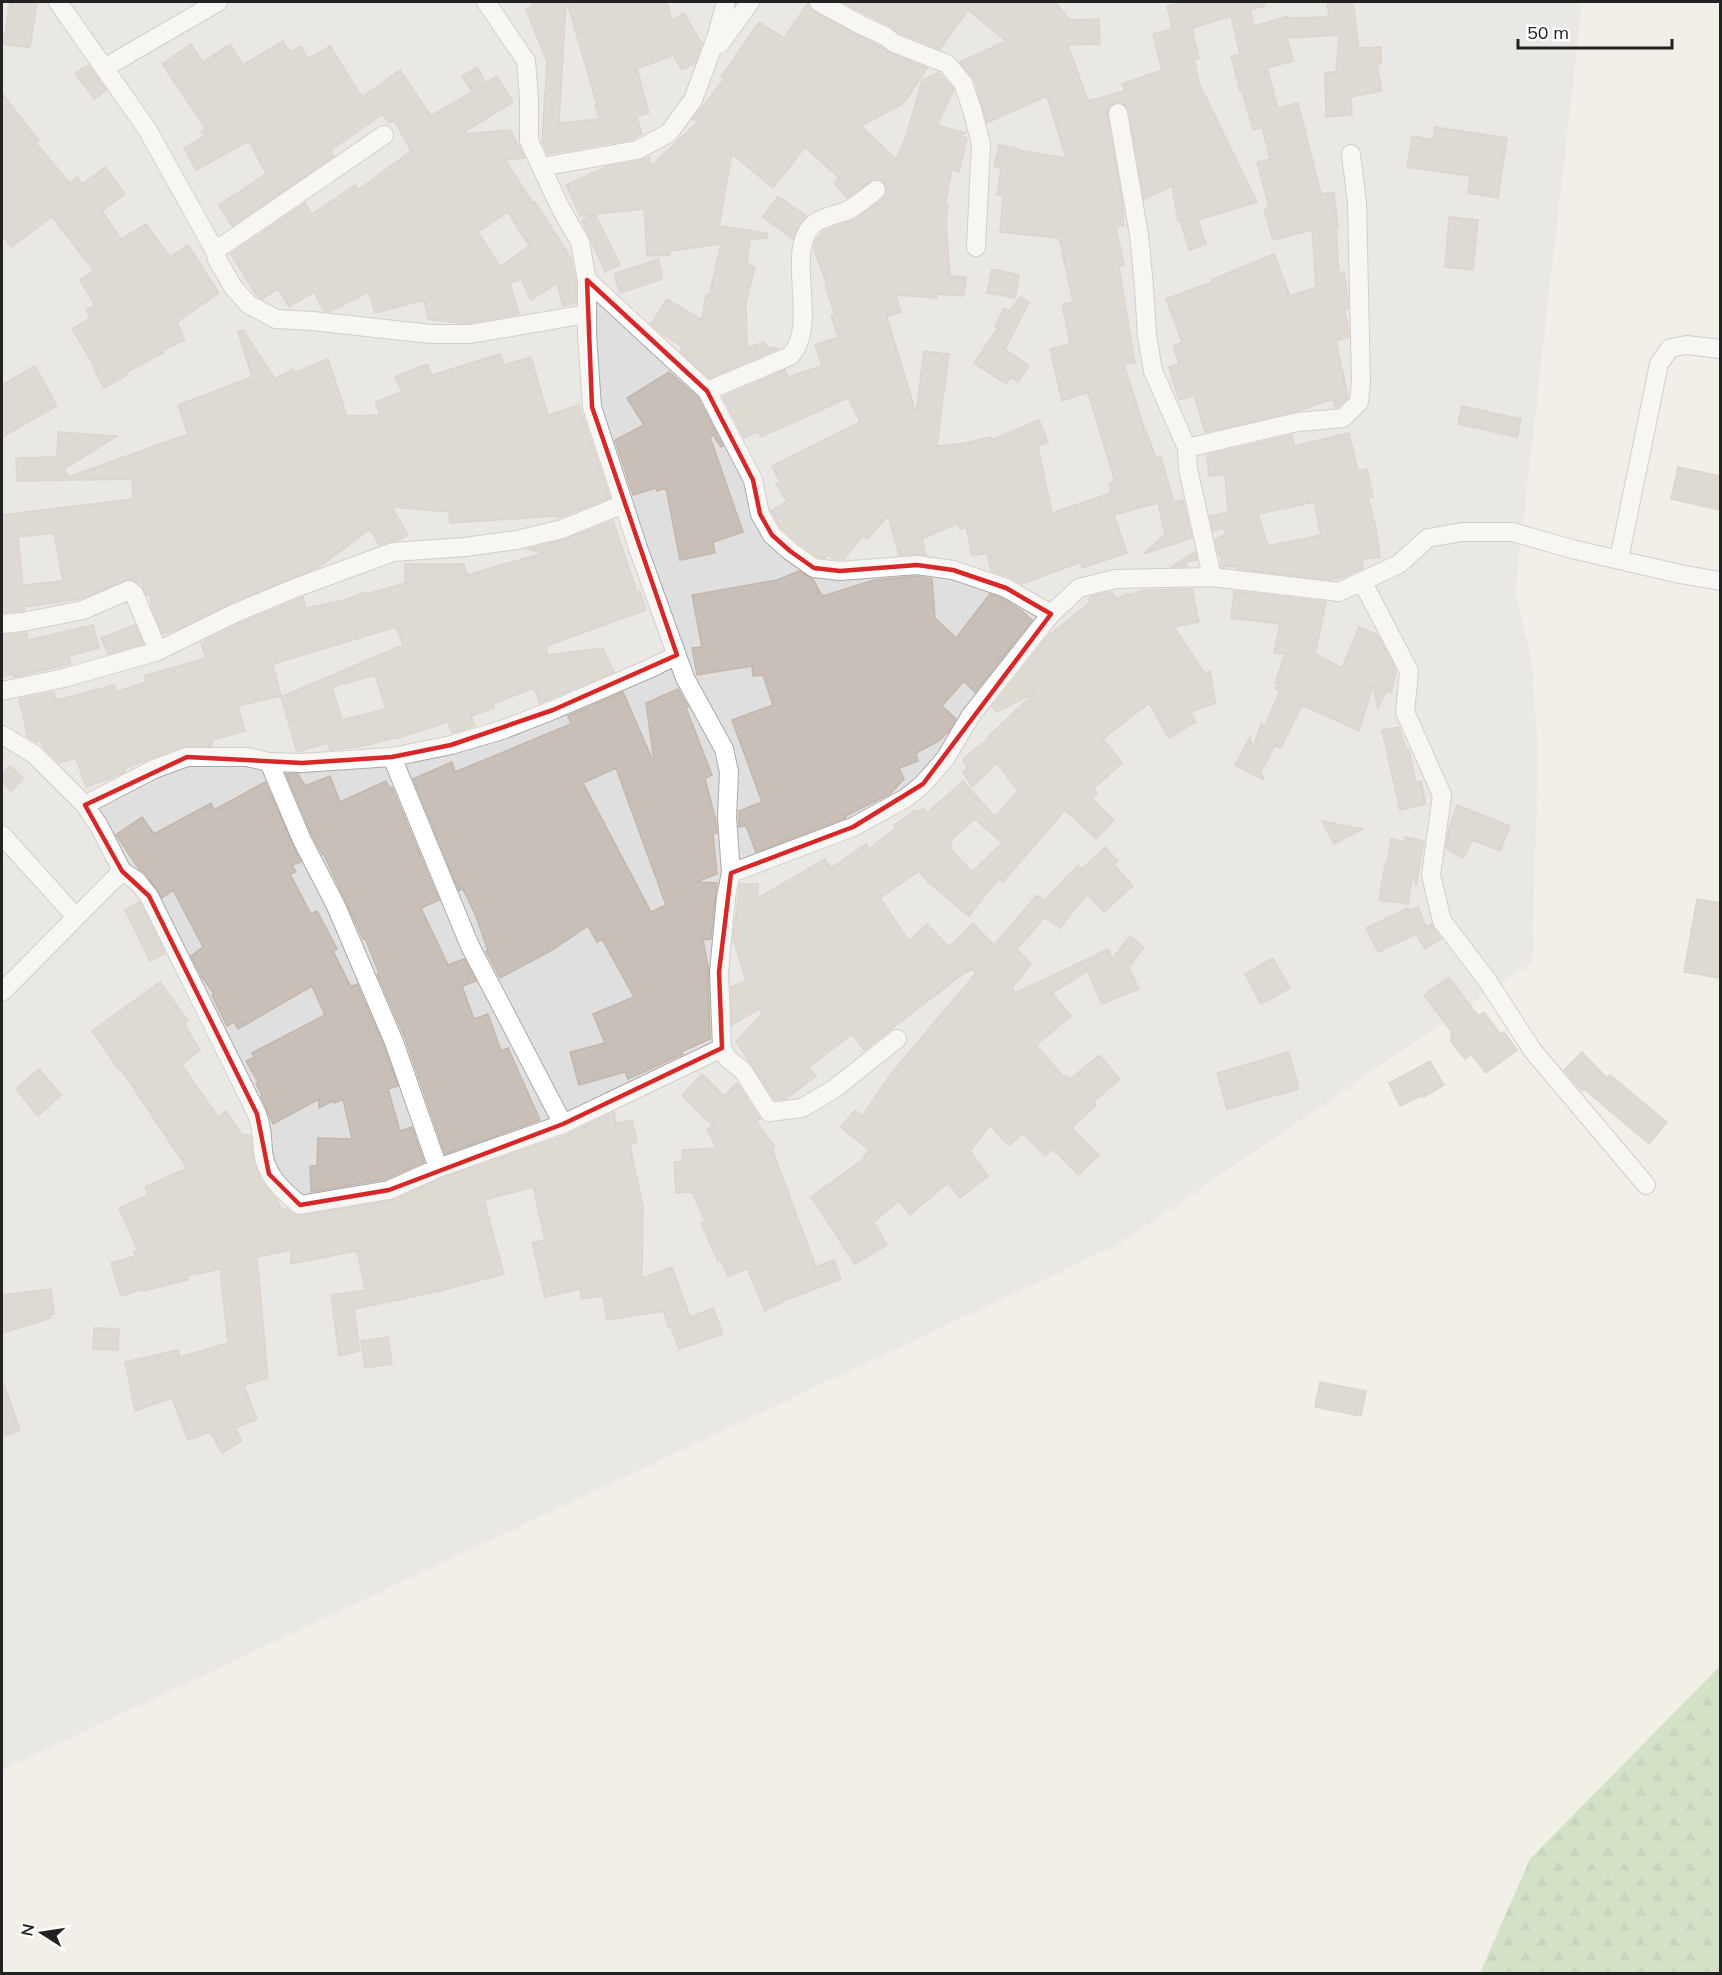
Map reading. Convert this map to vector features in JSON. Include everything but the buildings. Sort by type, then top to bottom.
[{"type":"street","points":[[58,2],[147,129],[233,287],[248,304],[276,319],[431,334],[470,334],[587,314]]},
{"type":"street","points":[[104,68],[218,2]]},
{"type":"street","points":[[486,2],[526,61],[529,141],[561,210],[580,242],[587,280],[592,407],[638,548],[685,678],[724,749],[729,772],[727,817],[731,873],[726,897],[719,972],[722,1048],[727,1058],[743,1071],[769,1112],[802,1108],[834,1089],[897,1040]]},
{"type":"street","points":[[541,167],[637,150],[669,133],[693,100],[717,35],[726,2]]},
{"type":"street","points":[[703,71],[750,2]]},
{"type":"street","points":[[819,2],[894,43],[947,64],[963,83],[981,144],[976,247]]},
{"type":"street","points":[[1118,113],[1139,235],[1147,336],[1153,371],[1186,448],[1188,470],[1212,577]]},
{"type":"street","points":[[215,251],[384,135]]},
{"type":"street","points":[[1186,448],[1298,422],[1343,418],[1359,402],[1361,382],[1358,224],[1351,154]]},
{"type":"street","points":[[707,391],[790,356],[798,348],[802,326],[801,251],[808,232],[816,222],[848,210],[876,190]]},
{"type":"street","points":[[587,280],[707,391],[753,480],[760,514],[772,535],[790,551],[814,568],[840,571],[917,565],[953,570],[1006,588],[1051,615]]},
{"type":"street","points":[[1619,559],[1659,364],[1670,348],[1687,345],[1720,349]]},
{"type":"street","points":[[2,691],[64,678],[158,651],[233,614],[295,588],[393,552],[465,547],[517,540],[562,529],[624,504]]},
{"type":"street","points":[[731,873],[853,827],[906,798],[923,784],[945,759],[971,715],[1051,615],[1079,588],[1115,579],[1212,577],[1339,592],[1399,564],[1428,538],[1462,532],[1512,532],[1680,574],[1720,580]]},
{"type":"street","points":[[1362,581],[1409,671],[1405,712],[1442,795],[1431,875],[1442,921],[1487,981],[1533,1052],[1646,1185]]},
{"type":"street","points":[[2,624],[83,610],[129,590],[134,594],[158,651]]},
{"type":"street","points":[[85,805],[154,770],[187,757],[248,757],[269,762],[302,763],[392,757],[451,745],[502,730],[677,655]]},
{"type":"street","points":[[2,735],[34,754],[85,805],[99,826],[122,871],[137,881],[149,896],[257,1114],[262,1129],[263,1153],[269,1174],[300,1205],[389,1191],[438,1168],[563,1124],[722,1048]]},
{"type":"street","points":[[392,757],[470,946],[563,1124]]},
{"type":"street","points":[[269,762],[302,840],[336,906],[394,1042],[438,1168]]},
{"type":"street","points":[[2,835],[75,916]]},
{"type":"street","points":[[2,992],[122,871]]},
{"type":"highlighted area","points":[[587,280],[707,391],[753,480],[760,514],[772,535],[790,551],[814,568],[840,571],[917,565],[953,570],[1006,588],[1051,614],[923,784],[853,827],[731,873],[719,972],[722,1048],[563,1124],[389,1190],[300,1205],[269,1174],[257,1114],[149,896],[122,871],[85,805],[187,757],[302,763],[392,757],[451,745],[553,710],[677,655],[592,407]]},
{"type":"shaded area","points":[[2,2],[1582,2],[1515,591],[1531,657],[1538,752],[1532,962],[1119,1244],[2,1770]]},
{"type":"green space","points":[[1720,1640],[1720,1973],[1480,1973],[1530,1859],[1719,1667]]}]
